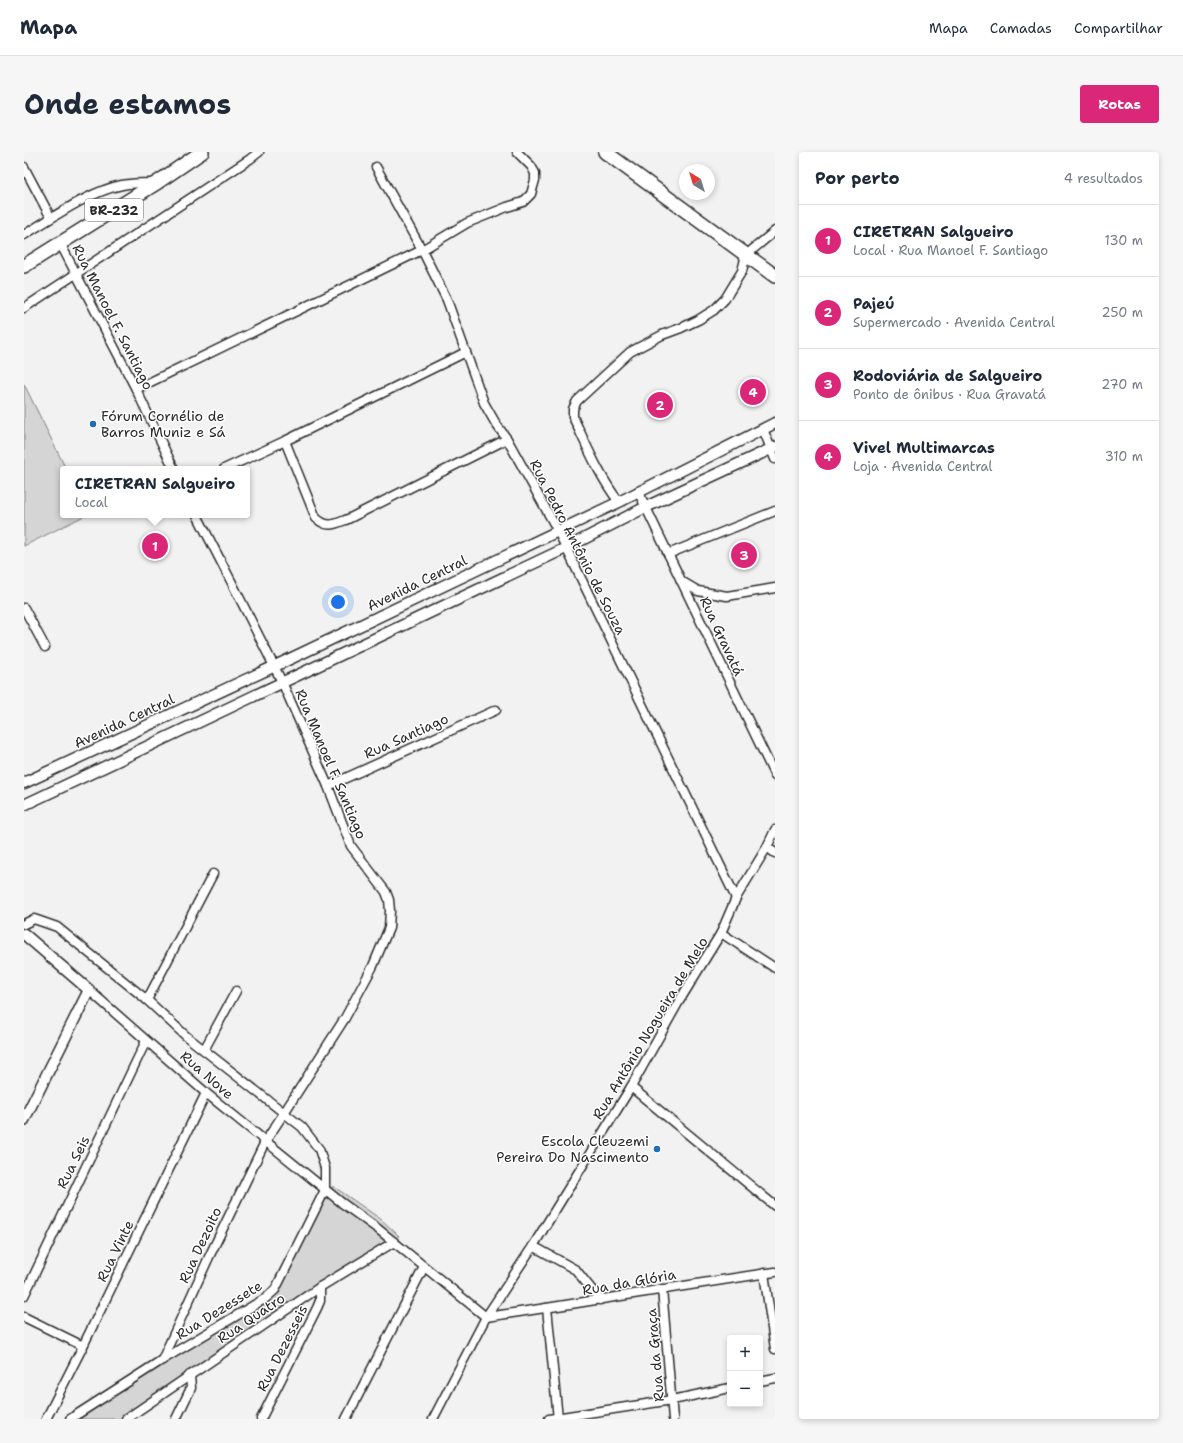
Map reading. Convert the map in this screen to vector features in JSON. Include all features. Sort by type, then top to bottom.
[{"type":"highway","name":"BR-232","points":[[24,266],[60,242],[158,182],[202,152]]},
{"type":"highway","points":[[605,152],[775,276]]},
{"type":"street","points":[[24,308],[259,152]]},
{"type":"street","points":[[136,389],[422,250],[467,224],[523,202],[531,194],[535,180],[535,172],[518,152]]},
{"type":"street","points":[[24,167],[51,218]]},
{"type":"street","name":"Rua Pedro Antônio de Souza","points":[[376,167],[422,250],[447,300],[484,403],[507,439],[558,531],[736,898]]},
{"type":"street","points":[[24,235],[51,218],[101,191],[123,184],[158,182]]},
{"type":"street","points":[[619,502],[608,488],[596,467],[573,417],[573,409],[577,401],[630,352],[662,335],[698,320],[714,310],[725,299],[742,271],[746,255],[774,232]]},
{"type":"street","name":"Rua Manoel F. Santiago","points":[[60,242],[136,389],[173,466]]},
{"type":"street","points":[[231,466],[285,441],[466,352]]},
{"type":"street","name":"Avenida Central","points":[[24,783],[273,668],[619,502],[638,491],[775,423]]},
{"type":"street","points":[[763,429],[773,449],[775,459]]},
{"type":"street","points":[[285,441],[316,518],[322,523],[331,525],[348,519],[507,439]]},
{"type":"street","points":[[24,805],[566,548],[646,506],[773,449]]},
{"type":"street","name":"Rua Gravatá","points":[[638,491],[775,776]]},
{"type":"street","points":[[668,554],[775,511]]},
{"type":"street","name":"Rua Manoel F. Santiago","points":[[199,518],[273,668],[282,682],[328,786],[352,846],[386,892],[389,900],[389,928],[372,966],[345,1018],[265,1142]]},
{"type":"street","points":[[681,581],[698,590],[727,596],[775,588]]},
{"type":"street","points":[[24,608],[45,647]]},
{"type":"street","name":"Rua Santiago","points":[[328,786],[496,710]]},
{"type":"street","name":"Rua Antônio Nogueira de Melo","points":[[433,1419],[486,1317],[533,1246],[631,1087],[678,1003],[721,934],[736,898],[767,848],[775,830]]},
{"type":"street","points":[[767,848],[775,853]]},
{"type":"street","points":[[148,1000],[213,874]]},
{"type":"street","name":"Rua Nove","points":[[24,924],[34,919],[57,927],[148,1000],[186,1036],[302,1127],[319,1149],[325,1168],[325,1190]]},
{"type":"street","name":"Rua Nove","points":[[24,934],[206,1093],[265,1142],[342,1204],[378,1229],[486,1317]]},
{"type":"street","points":[[721,934],[775,968]]},
{"type":"street","points":[[24,1120],[89,990]]},
{"type":"street","points":[[204,1050],[236,991]]},
{"type":"street","name":"Rua Seis","points":[[24,1296],[26,1283],[146,1041]]},
{"type":"street","points":[[631,1087],[775,1206]]},
{"type":"street","name":"Rua Vinte","points":[[46,1419],[206,1093]]},
{"type":"street","name":"Rua Dezoito","points":[[162,1360],[208,1257],[265,1142]]},
{"type":"street","name":"Rua Dezessete","points":[[162,1360],[266,1298],[275,1290],[325,1190]]},
{"type":"street","name":"Rua Quatro","points":[[126,1419],[320,1287],[394,1242]]},
{"type":"street","points":[[533,1246],[576,1270],[600,1300]]},
{"type":"street","points":[[346,1419],[424,1267]]},
{"type":"street","name":"Rua da Glória","points":[[486,1317],[775,1272]]},
{"type":"street","points":[[764,1273],[775,1349]]},
{"type":"street","name":"Rua Dezesseis","points":[[261,1419],[317,1308],[320,1301],[320,1287]]},
{"type":"street","name":"Rua da Graça","points":[[662,1289],[673,1419]]},
{"type":"street","points":[[547,1308],[555,1419],[672,1400],[727,1389]]},
{"type":"street","points":[[24,1317],[83,1346]]},
{"type":"street","points":[[70,1419],[162,1360]]},
{"type":"street","points":[[176,1419],[191,1388],[190,1375]]},
{"type":"street","points":[[763,1380],[775,1378]]},
{"type":"shaded area","points":[[24,384],[65,466],[60,466],[60,518],[80,518],[24,546]]},
{"type":"shaded area","points":[[333,1186],[382,1220],[399,1236],[127,1419],[73,1419],[274,1295]]},
{"type":"place","name":"Vivel Multimarcas","points":[[753,392]]},
{"type":"place","name":"Pajeú","points":[[660,405]]},
{"type":"place","name":"Fórum Cornélio de Barros Muniz e Sá","points":[[93,424]]},
{"type":"place","name":"CIRETRAN Salgueiro","points":[[155,546]]},
{"type":"place","name":"Rodoviária de Salgueiro","points":[[744,555]]},
{"type":"place","name":"Escola Cleuzemi Pereira Do Nascimento","points":[[657,1149]]}]
